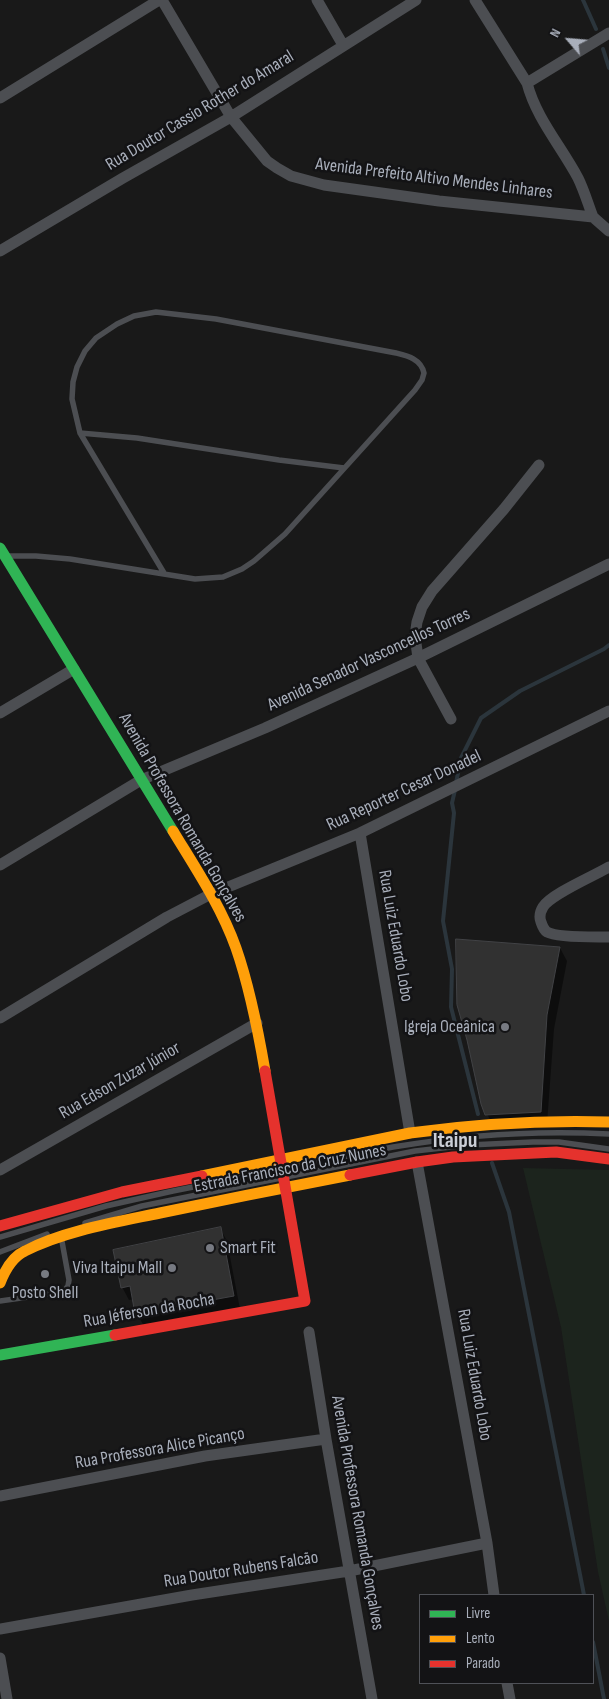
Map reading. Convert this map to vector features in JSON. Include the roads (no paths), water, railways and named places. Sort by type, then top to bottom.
[{"type":"main road","name":"Avenida Professora Romanda Gonçalves","points":[[2,554],[211,894],[236,948],[257,1023],[305,1301]]},
{"type":"main road","name":"Estrada Francisco da Cruz Nunes","points":[[0,1283],[13,1259],[24,1251],[61,1236],[136,1218],[410,1133],[511,1122],[609,1122]]},
{"type":"main road","name":"Estrada Francisco da Cruz Nunes","points":[[0,1226],[122,1192],[283,1173],[536,1152],[556,1152],[609,1159]]},
{"type":"main road","name":"Rua Jéferson da Rocha","points":[[0,1355],[305,1301]]},
{"type":"street","points":[[0,98],[161,0]]},
{"type":"street","name":"Avenida Prefeito Altivo Mendes Linhares","points":[[161,0],[231,116],[267,161],[291,176],[324,185],[440,201],[594,217]]},
{"type":"street","points":[[317,0],[343,45]]},
{"type":"street","name":"Rua Doutor Cassio Rother do Amaral","points":[[0,251],[231,116],[416,0]]},
{"type":"street","points":[[475,0],[527,83],[530,96],[544,124],[578,178],[594,217],[609,230]]},
{"type":"street","points":[[527,83],[609,33]]},
{"type":"street","points":[[451,718],[418,658],[415,636],[422,607],[432,592],[504,510],[539,465]]},
{"type":"street","name":"Avenida Senador Vasconcellos Torres","points":[[0,865],[141,780],[265,728],[418,658],[609,564]]},
{"type":"street","points":[[0,713],[74,669]]},
{"type":"street","name":"Rua Reporter Cesar Donadel","points":[[0,1018],[167,917],[211,894],[360,834],[609,710]]},
{"type":"street","name":"Rua Luiz Eduardo Lobo","points":[[360,834],[410,1133]]},
{"type":"street","points":[[609,867],[556,896],[542,908],[540,917],[546,931],[562,935],[609,937]]},
{"type":"street","name":"Rua Edson Zuzar Júnior","points":[[0,1170],[257,1023]]},
{"type":"street","name":"Rua Luiz Eduardo Lobo","points":[[417,1162],[487,1543],[494,1594]]},
{"type":"street","name":"Avenida Professora Romanda Gonçalves","points":[[310,1332],[326,1439],[372,1699]]},
{"type":"street","name":"Rua Professora Alice Picanço","points":[[0,1496],[205,1456],[326,1439]]},
{"type":"street","name":"Rua Doutor Rubens Falcão","points":[[0,1629],[192,1595],[349,1571],[487,1543]]},
{"type":"street","points":[[0,1658],[7,1699]]},
{"type":"street","points":[[508,1684],[510,1699]]},
{"type":"lane","points":[[2,554],[70,559],[195,579],[223,576],[242,569],[285,534],[418,385],[424,373],[419,362],[411,357],[396,353],[216,319],[156,312],[134,316],[117,324],[96,338],[85,351],[77,367],[73,382],[72,399],[80,433],[164,573]]},
{"type":"lane","points":[[80,433],[137,438],[344,468]]},
{"type":"lane","points":[[0,1252],[32,1239],[142,1206],[424,1141],[526,1133],[609,1134]]},
{"type":"lane","points":[[0,1237],[106,1206],[415,1151],[470,1145],[559,1142],[609,1149]]},
{"type":"lane","points":[[0,1301],[63,1292],[68,1286],[69,1280],[61,1236]]},
{"type":"waterway","points":[[583,0],[596,29]]},
{"type":"waterway","points":[[603,49],[609,68]]},
{"type":"waterway","points":[[456,783],[461,758],[481,718],[520,691],[609,645]]},
{"type":"waterway","points":[[455,790],[452,803],[454,813],[443,921],[452,969],[451,1007],[478,1114]]},
{"type":"waterway","points":[[492,1163],[509,1212],[584,1594]]},
{"type":"waterway","points":[[594,1647],[604,1699]]},
{"type":"place","name":"Igreja Oceânica","points":[[505,1027]]},
{"type":"place","name":"Smart Fit","points":[[210,1248]]},
{"type":"place","name":"Viva Itaipu Mall","points":[[172,1268]]},
{"type":"place","name":"Posto Shell","points":[[45,1274]]},
{"type":"district","name":"Itaipu","points":[[455,1141]]}]
